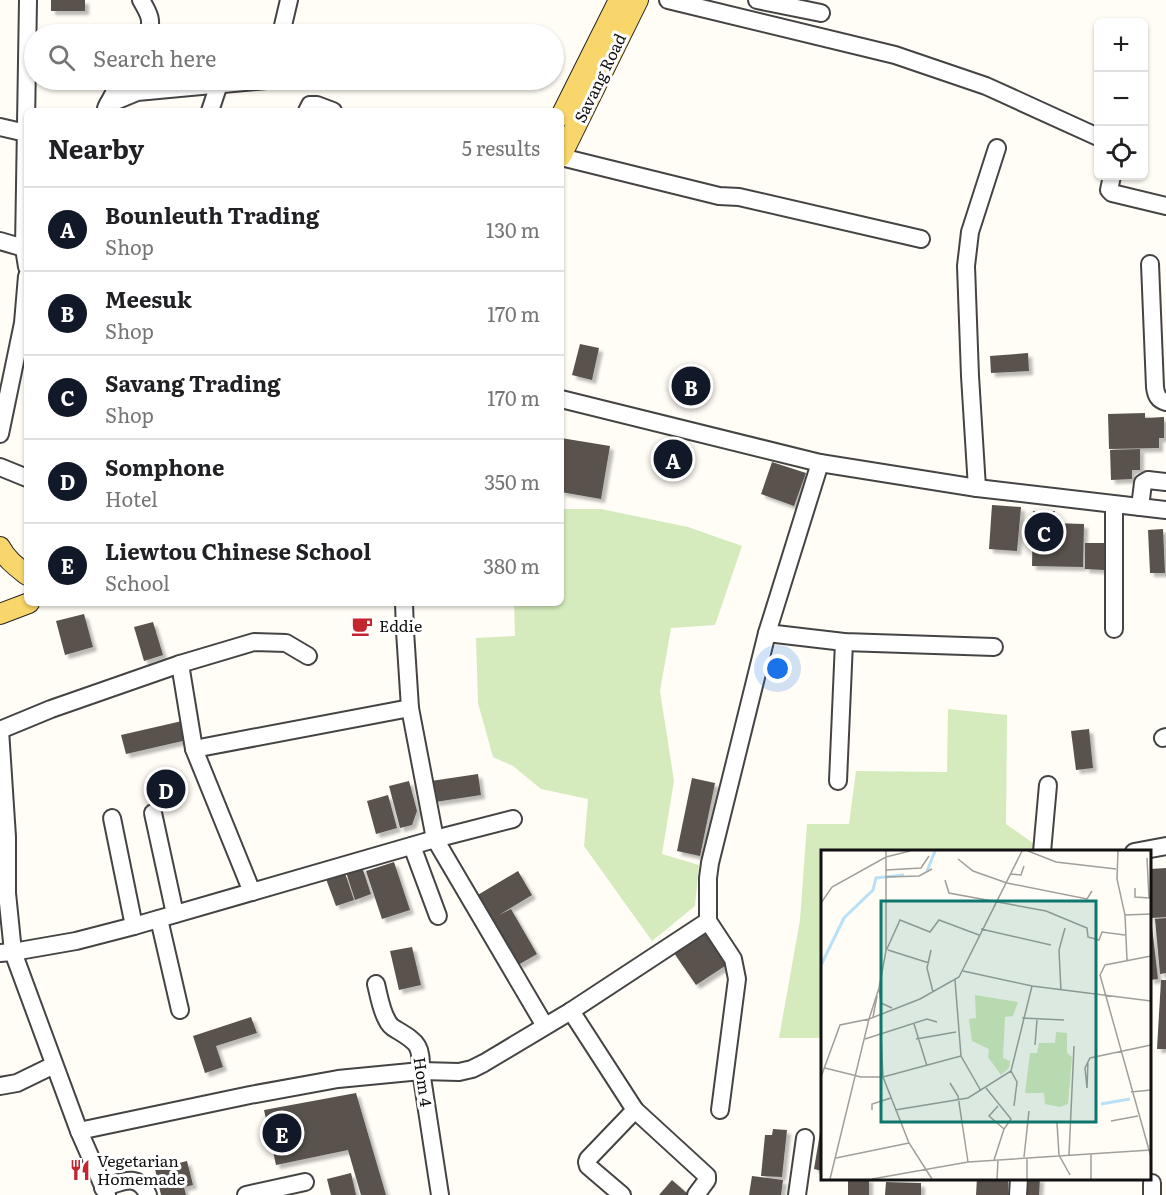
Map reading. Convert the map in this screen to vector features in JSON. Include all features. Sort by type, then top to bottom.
[{"type":"main road","name":"Savang Road","points":[[564,110],[619,0]]},
{"type":"main road","name":"Savang Road","points":[[564,151],[638,0]]},
{"type":"main road","points":[[0,547],[3,553],[24,572]]},
{"type":"main road","points":[[0,614],[24,605]]},
{"type":"street","points":[[28,0],[28,24]]},
{"type":"street","points":[[141,0],[151,16],[150,24]]},
{"type":"street","points":[[283,24],[289,0]]},
{"type":"street","points":[[668,0],[895,55],[986,86],[1094,135]]},
{"type":"street","points":[[757,0],[820,13]]},
{"type":"street","points":[[26,108],[27,90]]},
{"type":"street","points":[[111,108],[118,90]]},
{"type":"street","points":[[113,108],[136,93],[164,90]]},
{"type":"street","points":[[211,108],[217,90]]},
{"type":"street","points":[[308,108],[310,105],[325,108]]},
{"type":"street","points":[[0,127],[24,133]]},
{"type":"street","points":[[977,488],[966,266],[970,232],[997,148]]},
{"type":"street","points":[[564,158],[719,196],[740,197],[921,239]]},
{"type":"street","points":[[1110,180],[1108,186],[1112,193],[1166,206]]},
{"type":"street","points":[[0,241],[24,248]]},
{"type":"street","points":[[1150,264],[1155,387],[1156,395],[1160,400],[1166,402]]},
{"type":"street","points":[[0,434],[2,413],[24,311]]},
{"type":"street","points":[[564,400],[820,463],[977,488],[1166,510]]},
{"type":"street","points":[[720,1110],[737,979],[733,959],[708,921],[710,863],[767,633],[820,463]]},
{"type":"street","points":[[0,467],[24,477]]},
{"type":"street","points":[[1140,507],[1143,483],[1148,480],[1166,482]]},
{"type":"street","points":[[1114,505],[1114,629]]},
{"type":"street","points":[[404,606],[410,708],[435,839],[545,1026]]},
{"type":"street","points":[[767,633],[844,642],[994,647]]},
{"type":"street","points":[[148,1195],[139,1182],[133,1180],[126,1180],[105,1191],[7,953],[7,837],[0,730],[51,709],[180,664],[254,642],[286,643],[308,656]]},
{"type":"street","points":[[838,781],[844,642]]},
{"type":"street","points":[[180,664],[194,749],[252,892]]},
{"type":"street","points":[[194,749],[410,708]]},
{"type":"street","points":[[1042,850],[1048,784]]},
{"type":"street","points":[[153,813],[176,914]]},
{"type":"street","points":[[112,818],[134,926]]},
{"type":"street","points":[[7,953],[76,941],[134,926],[435,839],[513,819]]},
{"type":"street","points":[[412,846],[438,916]]},
{"type":"street","points":[[1145,850],[1166,846]]},
{"type":"street","points":[[159,919],[180,1010]]},
{"type":"street","points":[[80,1131],[338,1079],[421,1071],[459,1072],[472,1069],[571,1011],[708,921]]},
{"type":"street","name":"Hom 4","points":[[376,984],[387,1020],[392,1027],[417,1044],[421,1054],[421,1071],[440,1195]]},
{"type":"street","points":[[571,1011],[635,1110],[707,1176],[707,1180],[696,1195]]},
{"type":"street","points":[[0,1086],[17,1083],[54,1065]]},
{"type":"street","points":[[622,1195],[588,1166],[587,1162],[635,1110]]},
{"type":"street","points":[[797,1195],[805,1138]]},
{"type":"street","points":[[1018,1195],[1019,1180]]},
{"type":"street","points":[[246,1195],[305,1182]]},
{"type":"green space","points":[[564,509],[601,509],[688,527],[742,546],[715,625],[671,628],[660,691],[674,781],[662,854],[699,865],[695,906],[652,941],[584,846],[588,799],[541,789],[513,766],[493,757],[478,703],[476,638],[515,636],[514,606],[564,606]]},
{"type":"green space","points":[[948,709],[1007,715],[1006,824],[1037,846],[1037,850],[821,850],[821,1038],[779,1038],[800,920],[807,824],[849,824],[856,771],[947,772]]},
{"type":"building","points":[[51,0],[85,0],[85,11],[51,11]]},
{"type":"building","points":[[580,344],[599,348],[592,380],[572,375]]},
{"type":"building","points":[[1028,353],[1029,371],[991,373],[990,356]]},
{"type":"building","points":[[1145,413],[1145,418],[1164,417],[1164,438],[1159,438],[1159,448],[1109,449],[1108,414]]},
{"type":"building","points":[[564,438],[610,446],[601,499],[564,493]]},
{"type":"building","points":[[1140,449],[1140,470],[1132,470],[1132,479],[1111,480],[1110,450]]},
{"type":"building","points":[[772,462],[806,473],[794,506],[761,494]]},
{"type":"building","points":[[992,505],[1021,507],[1017,551],[989,549]]},
{"type":"building","points":[[1033,511],[1055,511],[1054,523],[1084,524],[1083,567],[1032,566]]},
{"type":"building","points":[[1163,529],[1165,573],[1150,573],[1148,530]]},
{"type":"building","points":[[1085,543],[1104,543],[1104,570],[1085,569]]},
{"type":"building","points":[[84,614],[93,647],[65,655],[56,621]]},
{"type":"building","points":[[153,622],[163,655],[144,661],[134,627]]},
{"type":"building","points":[[182,721],[187,740],[126,754],[121,735]]},
{"type":"building","points":[[1089,729],[1093,768],[1076,770],[1071,731]]},
{"type":"building","points":[[478,774],[481,795],[435,802],[431,781]]},
{"type":"building","points":[[692,778],[715,783],[700,856],[677,851]]},
{"type":"building","points":[[409,781],[417,811],[412,825],[400,828],[389,786]]},
{"type":"building","points":[[388,795],[397,828],[376,834],[367,801]]},
{"type":"building","points":[[394,862],[410,910],[382,919],[366,871]]},
{"type":"building","points":[[362,867],[371,894],[355,900],[346,872]]},
{"type":"building","points":[[1166,868],[1166,917],[1151,918],[1151,869]]},
{"type":"building","points":[[518,871],[532,895],[499,915],[511,909],[537,954],[518,965],[476,896]]},
{"type":"building","points":[[345,873],[354,900],[336,906],[326,879]]},
{"type":"building","points":[[1151,918],[1158,979],[1151,980]]},
{"type":"building","points":[[1166,918],[1166,973],[1160,974],[1155,919]]},
{"type":"building","points":[[706,931],[728,964],[696,985],[674,953]]},
{"type":"building","points":[[412,947],[421,985],[399,990],[390,951]]},
{"type":"building","points":[[1161,980],[1166,980],[1166,1049],[1157,1049]]},
{"type":"building","points":[[251,1017],[257,1033],[216,1046],[223,1067],[205,1073],[193,1036]]},
{"type":"building","points":[[356,1093],[386,1195],[361,1195],[348,1150],[276,1165],[264,1110]]},
{"type":"building","points":[[773,1129],[787,1130],[782,1177],[761,1176],[765,1135],[772,1135]]},
{"type":"building","points":[[820,1133],[821,1171],[814,1169]]},
{"type":"building","points":[[187,1161],[193,1185],[184,1187],[186,1195],[161,1195],[155,1169]]},
{"type":"building","points":[[351,1173],[356,1195],[331,1195],[327,1179]]},
{"type":"building","points":[[752,1176],[783,1180],[781,1195],[749,1195]]},
{"type":"building","points":[[672,1180],[689,1195],[659,1195]]},
{"type":"building","points":[[848,1180],[869,1180],[869,1195],[848,1195]]},
{"type":"building","points":[[977,1180],[1008,1180],[1008,1195],[976,1195]]},
{"type":"building","points":[[1027,1180],[1040,1180],[1039,1195],[1027,1195]]},
{"type":"building","points":[[886,1182],[921,1183],[921,1195],[885,1195]]},
{"type":"place","name":"Meesuk","points":[[691,386]]},
{"type":"place","name":"Bounleuth Trading","points":[[673,459]]},
{"type":"place","name":"Savang Trading","points":[[1044,532]]},
{"type":"place","name":"Eddie","points":[[362,626]]},
{"type":"place","name":"Somphone","points":[[166,789]]},
{"type":"place","name":"Liewtou Chinese School","points":[[282,1133]]},
{"type":"place","name":"Vegetarian Homemade","points":[[80,1170]]}]
